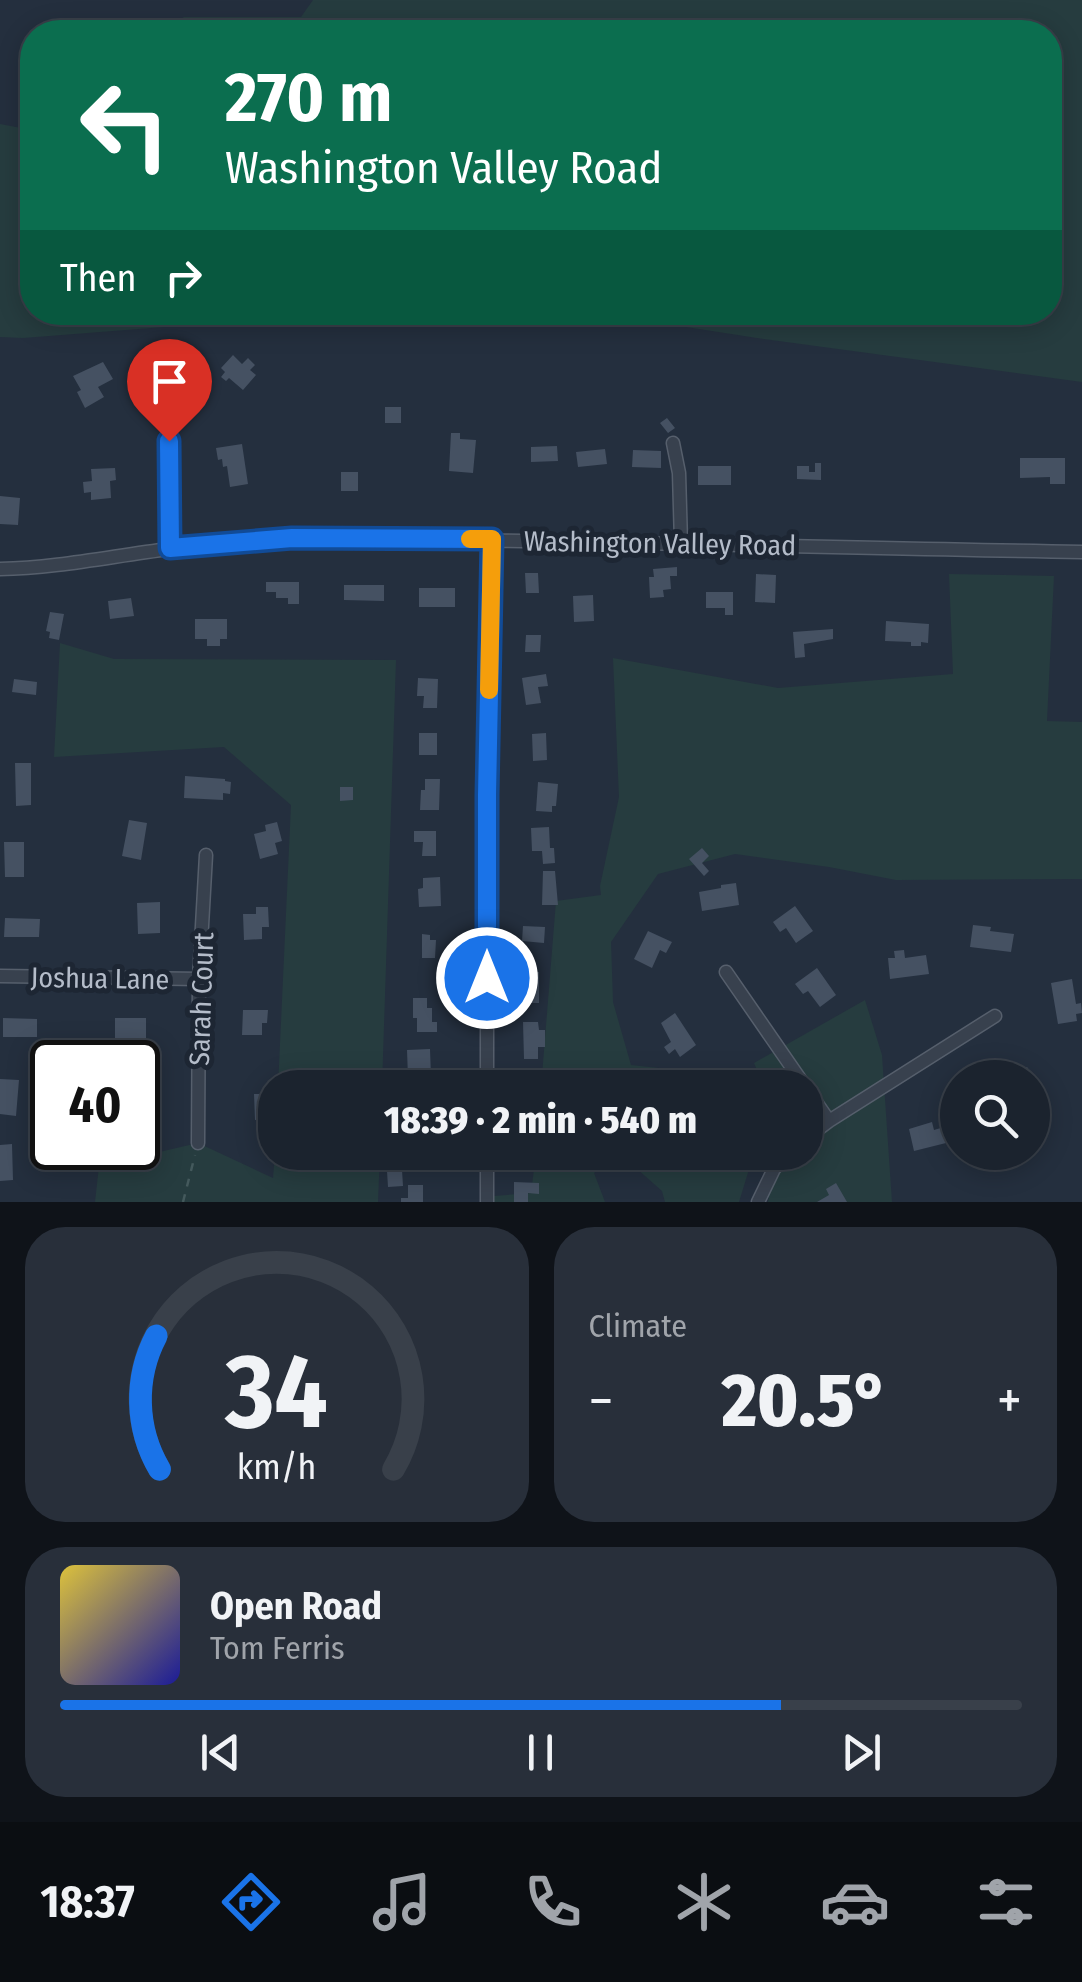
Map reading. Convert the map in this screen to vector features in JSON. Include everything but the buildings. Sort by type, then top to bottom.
[{"type":"street","points":[[169,409],[170,548]]},
{"type":"street","points":[[673,443],[680,473],[681,543]]},
{"type":"street","name":"Washington Valley Road","points":[[0,569],[54,567],[170,548],[292,538],[1082,552]]},
{"type":"street","points":[[487,1070],[492,539]]},
{"type":"street","name":"Sarah Court","points":[[198,1143],[199,979],[206,855]]},
{"type":"street","points":[[726,972],[829,1122]]},
{"type":"street","name":"Joshua Lane","points":[[0,976],[199,979]]},
{"type":"street","points":[[823,1126],[995,1016]]},
{"type":"street","points":[[488,1170],[488,1202]]},
{"type":"street","points":[[758,1202],[774,1170]]},
{"type":"path","points":[[182,1202],[198,1143]]},
{"type":"green space","points":[[313,0],[1082,0],[1082,382],[673,325],[1062,325],[1062,20],[178,20],[301,17]]},
{"type":"green space","points":[[0,124],[20,128],[20,325],[190,325],[0,337]]},
{"type":"green space","points":[[949,574],[1054,576],[1047,721],[1082,722],[1082,879],[896,880],[735,854],[658,874],[611,942],[613,1002],[631,1065],[677,1070],[542,1070],[556,901],[601,895],[619,797],[613,658],[778,688],[953,674]]},
{"type":"green space","points":[[60,643],[114,659],[396,660],[383,1070],[279,1070],[291,805],[224,747],[54,757]]},
{"type":"green space","points":[[865,1000],[882,1055],[892,1202],[768,1202],[773,1170],[823,1170],[823,1070],[757,1070],[754,1063]]},
{"type":"green space","points":[[198,1143],[273,1178],[274,1170],[379,1170],[378,1202],[95,1202],[99,1170],[160,1170],[160,1152]]},
{"type":"green space","points":[[534,1170],[598,1170],[594,1173],[605,1202],[494,1202],[494,1196],[531,1193]]},
{"type":"green space","points":[[638,1170],[749,1170],[739,1202],[665,1202],[662,1191]]},
{"type":"slow traffic","points":[[470,539],[492,539],[489,690]]},
{"type":"route","points":[[169,441],[170,548],[292,538],[492,539],[487,978]]}]
